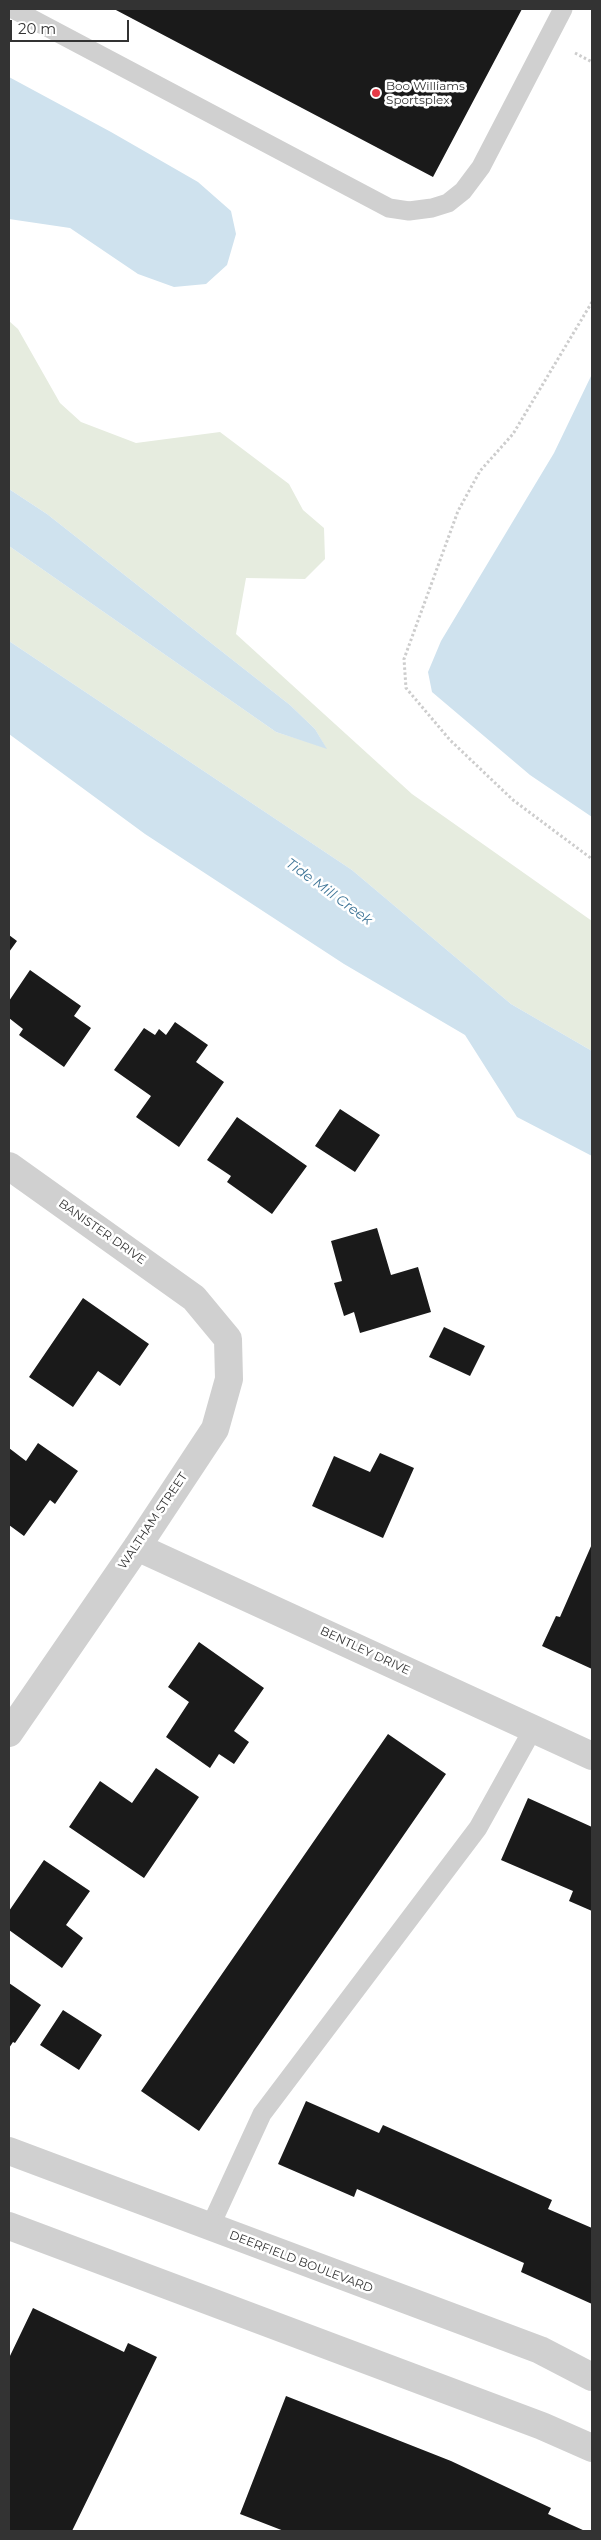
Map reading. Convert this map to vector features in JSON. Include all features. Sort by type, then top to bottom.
[{"type":"street","name":"BANISTER DRIVE","points":[[9,1166],[194,1298]]},
{"type":"street","name":"WALTHAM STREET","points":[[9,1732],[137,1547],[215,1429],[229,1379],[228,1339],[194,1298]]},
{"type":"street","name":"BENTLEY DRIVE","points":[[137,1547],[592,1756]]},
{"type":"street","name":"DEERFIELD BOULEVARD","points":[[9,2151],[540,2350],[592,2377]]},
{"type":"street","points":[[9,2226],[542,2426],[592,2448]]},
{"type":"lane","points":[[13,9],[389,208],[409,210],[448,203],[463,191],[481,167],[563,9]]},
{"type":"lane","points":[[210,2227],[262,2114],[478,1828],[533,1729]]},
{"type":"path","points":[[592,302],[513,434],[480,471],[458,511],[404,659],[406,688],[450,740],[513,800],[592,859]]},
{"type":"shaded area","points":[[9,321],[18,329],[60,403],[81,422],[136,443],[220,432],[289,484],[303,510],[324,528],[325,559],[305,579],[246,578],[236,634],[412,794],[592,921],[592,1051],[511,1004],[352,870],[9,641],[9,546],[276,732],[326,748],[315,729],[290,705],[47,514],[9,489]]},
{"type":"water","points":[[9,77],[198,182],[231,211],[236,234],[227,265],[206,284],[174,287],[138,274],[70,228],[9,219]]},
{"type":"water","points":[[592,374],[592,817],[530,775],[432,692],[428,672],[441,641],[554,453]]},
{"type":"water","points":[[9,489],[47,514],[290,705],[315,729],[327,749],[276,732],[9,546]]},
{"type":"water","name":"Tide Mill Creek","points":[[9,641],[352,870],[511,1004],[592,1051],[592,1156],[517,1117],[465,1035],[344,964],[145,834],[9,734]]},
{"type":"building","name":"Boo Williams Sportsplex","points":[[114,9],[522,9],[433,177]]},
{"type":"building","points":[[9,935],[17,941],[9,952]]},
{"type":"building","points":[[30,970],[81,1006],[74,1016],[91,1028],[64,1067],[19,1035],[23,1029],[9,1018],[9,1001]]},
{"type":"building","points":[[175,1022],[208,1045],[196,1062],[224,1082],[179,1147],[136,1117],[151,1096],[114,1070],[144,1028],[155,1035],[159,1029],[166,1035]]},
{"type":"building","points":[[340,1109],[380,1135],[355,1172],[315,1146]]},
{"type":"building","points":[[237,1117],[307,1166],[272,1214],[227,1182],[231,1176],[207,1160]]},
{"type":"building","points":[[377,1228],[391,1275],[418,1267],[431,1312],[360,1333],[354,1312],[344,1316],[334,1283],[342,1281],[331,1241]]},
{"type":"building","points":[[83,1298],[149,1344],[120,1386],[98,1371],[73,1407],[29,1377]]},
{"type":"building","points":[[444,1327],[485,1346],[470,1376],[429,1357]]},
{"type":"building","points":[[38,1443],[78,1471],[55,1504],[50,1500],[24,1536],[9,1525],[9,1448],[26,1461]]},
{"type":"building","points":[[380,1453],[414,1468],[383,1538],[312,1506],[334,1456],[370,1472]]},
{"type":"building","points":[[592,1544],[592,1669],[542,1646],[556,1616],[560,1617]]},
{"type":"building","points":[[199,1642],[264,1688],[234,1731],[249,1742],[234,1764],[219,1754],[210,1768],[166,1737],[189,1702],[168,1687]]},
{"type":"building","points":[[388,1734],[446,1774],[199,2131],[141,2091]]},
{"type":"building","points":[[156,1768],[199,1797],[144,1878],[69,1827],[100,1781],[132,1803]]},
{"type":"building","points":[[528,1798],[592,1827],[592,1911],[569,1901],[573,1891],[501,1860]]},
{"type":"building","points":[[44,1860],[90,1891],[66,1925],[83,1938],[62,1968],[9,1930],[9,1911]]},
{"type":"building","points":[[9,1983],[41,2005],[15,2043],[13,2042],[9,2048]]},
{"type":"building","points":[[63,2010],[102,2035],[79,2070],[40,2045]]},
{"type":"building","points":[[306,2101],[379,2133],[383,2125],[552,2200],[548,2209],[592,2228],[592,2304],[521,2272],[524,2263],[357,2189],[354,2197],[278,2164]]},
{"type":"building","points":[[33,2308],[124,2352],[128,2343],[157,2357],[72,2531],[9,2531],[9,2358]]},
{"type":"building","points":[[286,2396],[451,2461],[551,2508],[548,2514],[585,2531],[284,2531],[240,2514]]},
{"type":"place","name":"Boo Williams Sportsplex","points":[[376,93]]}]
